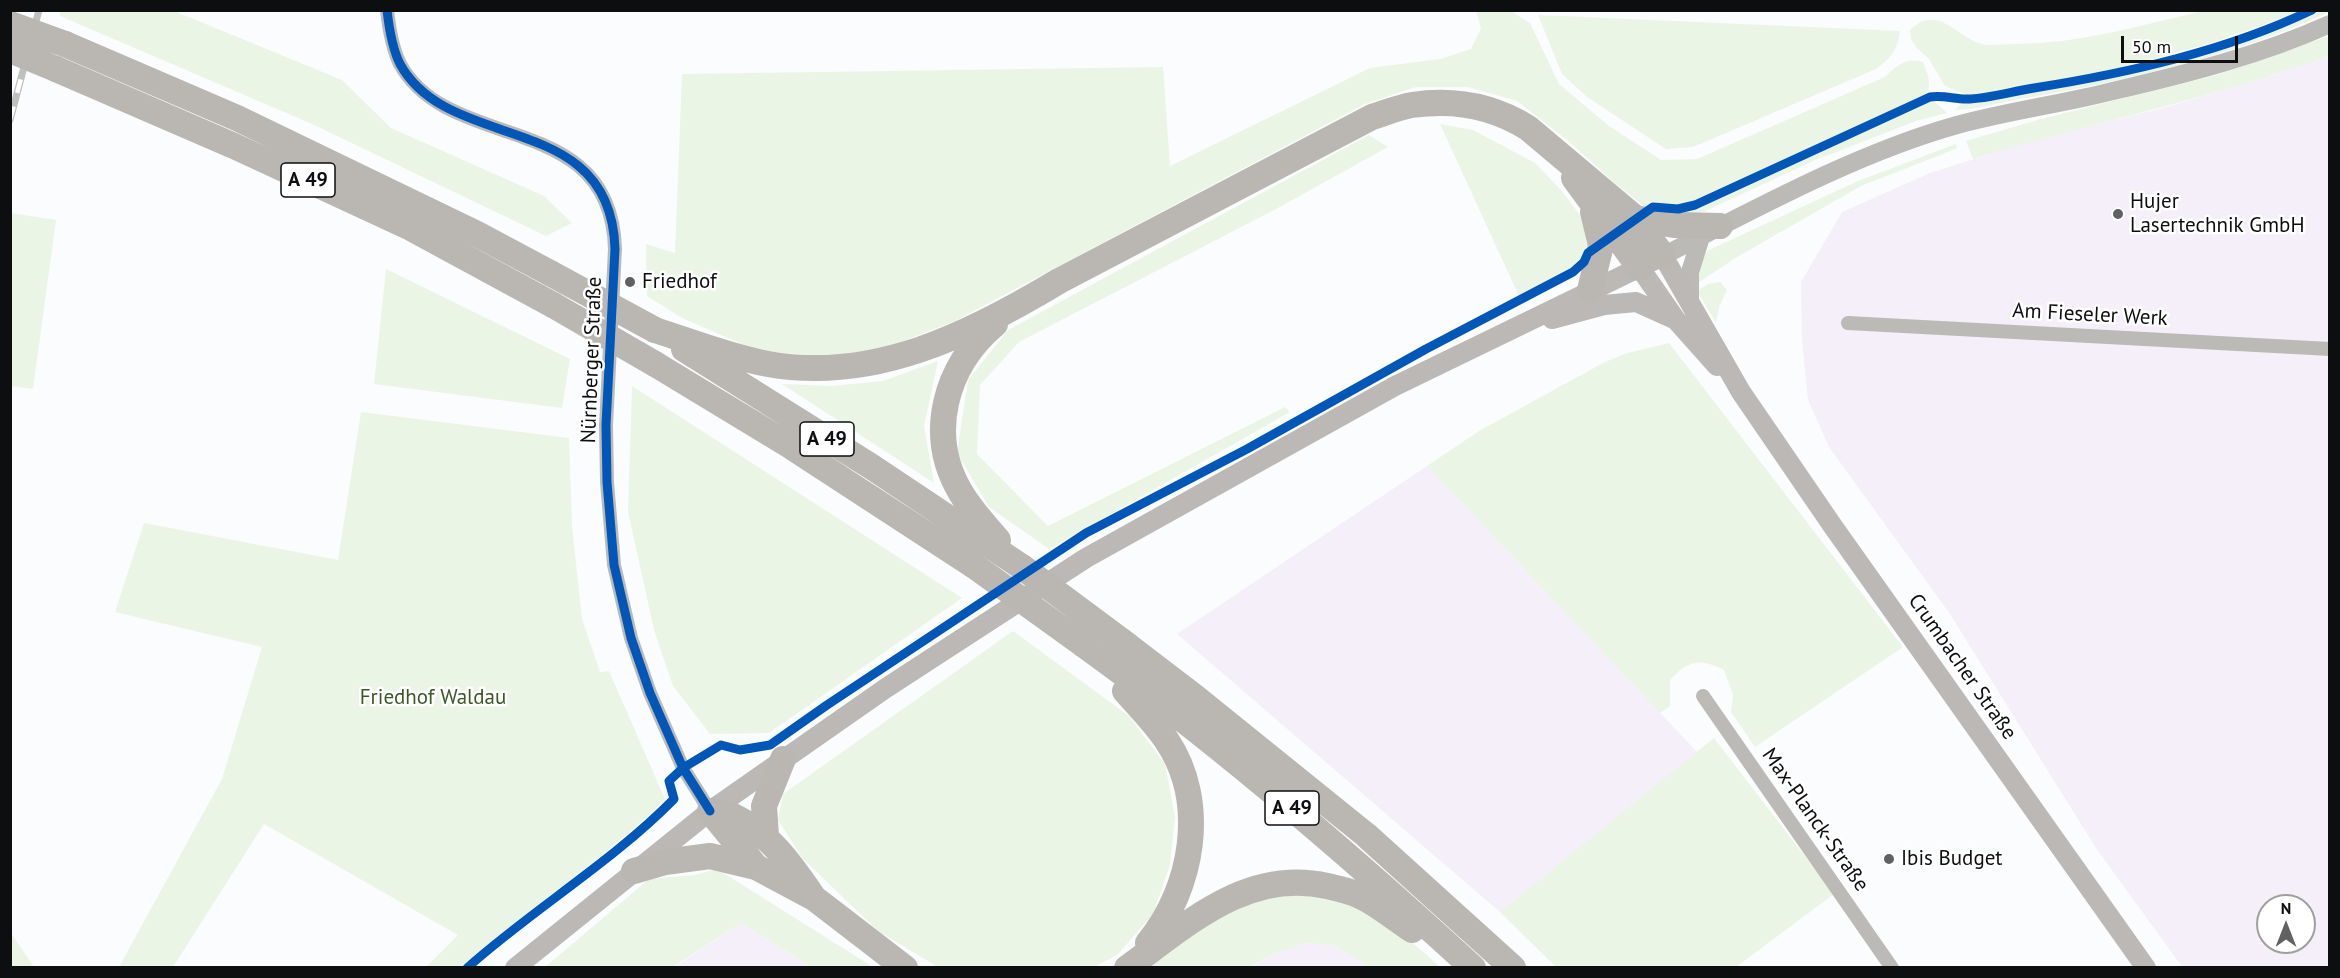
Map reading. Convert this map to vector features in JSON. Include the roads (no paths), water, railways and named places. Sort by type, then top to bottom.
[{"type":"highway","name":"A 49","points":[[10,24],[65,44],[247,123],[477,234],[655,330],[872,466],[1001,549],[1195,697],[1366,835],[1513,968]]},
{"type":"highway","name":"A 49","points":[[10,50],[234,146],[401,223],[553,305],[783,440],[973,565],[1095,655],[1292,808],[1473,968]]},
{"type":"highway","points":[[655,330],[768,364],[820,369],[843,368],[905,356],[944,341],[1014,308],[1059,281],[1372,117],[1411,105],[1464,104],[1508,116],[1528,128],[1635,218],[1663,256]]},
{"type":"highway","points":[[1558,153],[1591,203],[1640,268]]},
{"type":"highway","points":[[1590,290],[1601,245],[1591,203]]},
{"type":"highway","points":[[1635,218],[1710,231]]},
{"type":"highway","points":[[1001,549],[969,506],[955,482],[947,459],[943,420],[951,384],[965,356],[979,338],[1014,308]]},
{"type":"highway","points":[[1095,655],[1168,742],[1179,764],[1189,808],[1189,852],[1183,882],[1167,917],[1128,967]]},
{"type":"highway","points":[[766,836],[764,806],[783,759]]},
{"type":"highway","points":[[710,811],[732,815],[766,836],[794,869],[814,898]]},
{"type":"highway","points":[[710,811],[756,867]]},
{"type":"highway","points":[[634,871],[665,862],[710,856],[756,867],[814,898],[905,968]]},
{"type":"highway","points":[[1128,967],[1218,904],[1242,893],[1284,882],[1316,884],[1345,890],[1365,898],[1435,946],[1462,968]]},
{"type":"main road","points":[[515,968],[710,811],[970,632],[1086,558],[1395,386],[1663,256]]},
{"type":"main road","name":"Crumbacher Straße","points":[[1663,256],[1741,393],[2146,968]]},
{"type":"main road","name":"Crumbacher Straße","points":[[1640,268],[1676,320],[1741,393]]},
{"type":"main road","name":"Crumbacher Straße","points":[[1518,327],[1604,305],[1636,302],[1676,320]]},
{"type":"street","name":"Nürnberger Straße","points":[[387,10],[392,40],[400,64],[428,94],[464,117],[525,136],[554,150],[589,177],[607,201],[612,215],[615,239],[606,425],[607,482],[614,565],[631,638],[650,693],[684,768],[710,811]]},
{"type":"street","points":[[1663,256],[1804,185],[1900,145],[1955,126],[2019,110],[2112,92],[2199,69],[2267,48],[2330,24]]},
{"type":"street","points":[[1690,301],[1690,272],[1710,231]]},
{"type":"street","name":"Am Fieseler Werk","points":[[1848,323],[2330,349]]},
{"type":"street","name":"Max-Planck-Straße","points":[[1703,696],[1892,968]]},
{"type":"railway","points":[[10,120],[39,10]]},
{"type":"place","name":"Hujer Lasertechnik GmbH","points":[[2118,214]]},
{"type":"place","name":"Friedhof","points":[[630,282]]},
{"type":"place","name":"Ibis Budget","points":[[1889,859]]},
{"type":"park label","name":"Friedhof Waldau","points":[[433,698]]}]
